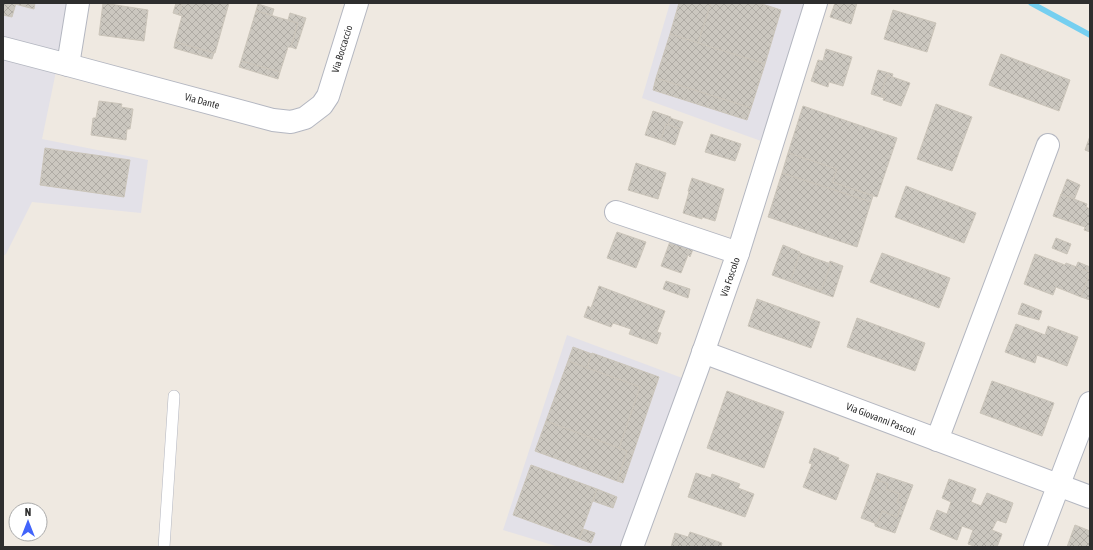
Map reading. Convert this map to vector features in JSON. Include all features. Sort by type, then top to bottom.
[{"type":"street","points":[[68,65],[78,3]]},
{"type":"street","name":"Via Boccaccio","points":[[328,96],[357,3]]},
{"type":"street","name":"Via Foscolo","points":[[632,547],[738,253],[816,3]]},
{"type":"street","name":"Via Dante","points":[[3,48],[273,120],[291,122],[305,118],[316,111],[328,96]]},
{"type":"street","points":[[937,440],[1048,145]]},
{"type":"street","points":[[616,212],[738,253]]},
{"type":"street","name":"Via Giovanni Pascoli","points":[[703,352],[1090,497]]},
{"type":"street","points":[[1035,547],[1090,403]]},
{"type":"lane","points":[[164,547],[174,396]]},
{"type":"shaded area","points":[[3,3],[67,3],[59,57],[42,139],[148,160],[141,213],[32,202],[6,254],[3,256]]},
{"type":"shaded area","points":[[670,3],[804,3],[761,141],[642,98]]},
{"type":"shaded area","points":[[567,335],[693,382],[632,547],[559,547],[503,530]]},
{"type":"building","points":[[3,3],[16,3],[12,17],[3,15]]},
{"type":"building","points":[[35,3],[34,9],[15,4]]},
{"type":"building","points":[[103,3],[148,10],[144,41],[99,35]]},
{"type":"building","points":[[176,3],[182,3],[179,15],[173,13]]},
{"type":"building","points":[[182,3],[229,3],[215,53],[175,42],[182,16],[179,15]]},
{"type":"building","points":[[679,3],[711,3],[698,43],[670,34]]},
{"type":"building","points":[[711,3],[759,3],[781,10],[765,64],[698,43]]},
{"type":"building","points":[[835,3],[857,3],[851,24],[830,17]]},
{"type":"building","points":[[258,4],[274,9],[272,15],[256,11]]},
{"type":"building","points":[[893,10],[936,23],[927,52],[884,39]]},
{"type":"building","points":[[256,11],[298,23],[291,47],[288,47],[280,72],[241,61]]},
{"type":"building","points":[[290,13],[306,18],[296,49],[291,47],[298,23],[288,20]]},
{"type":"building","points":[[670,34],[765,64],[751,108],[656,78]]},
{"type":"building","points":[[175,42],[214,53],[212,59],[174,48]]},
{"type":"building","points":[[826,49],[852,57],[843,86],[829,82],[828,87],[811,81],[818,60],[823,61]]},
{"type":"building","points":[[1001,54],[1070,80],[1059,111],[989,85]]},
{"type":"building","points":[[241,61],[280,72],[278,79],[239,67]]},
{"type":"building","points":[[878,70],[893,74],[892,77],[887,75],[881,94],[885,95],[884,98],[871,94]]},
{"type":"building","points":[[887,75],[910,83],[901,106],[883,100],[885,95],[881,94]]},
{"type":"building","points":[[656,78],[751,108],[747,120],[653,90]]},
{"type":"building","points":[[99,101],[122,104],[121,107],[133,109],[130,129],[127,129],[126,140],[91,135],[93,118],[96,118]]},
{"type":"building","points":[[936,104],[972,117],[952,171],[917,159]]},
{"type":"building","points":[[803,106],[897,138],[877,197],[832,182],[837,169],[788,153]]},
{"type":"building","points":[[653,111],[671,117],[668,125],[666,124],[661,140],[645,135]]},
{"type":"building","points":[[670,118],[683,122],[680,129],[668,125]]},
{"type":"building","points":[[666,124],[680,129],[675,145],[661,140]]},
{"type":"building","points":[[711,134],[741,144],[735,161],[705,152]]},
{"type":"building","points":[[1090,136],[1090,152],[1085,150]]},
{"type":"building","points":[[45,148],[130,160],[124,197],[40,185]]},
{"type":"building","points":[[788,153],[837,169],[832,182],[873,196],[871,202],[782,173]]},
{"type":"building","points":[[636,163],[666,173],[658,199],[628,190]]},
{"type":"building","points":[[782,173],[871,202],[857,247],[768,217]]},
{"type":"building","points":[[692,178],[724,189],[715,221],[702,217],[702,219],[683,213]]},
{"type":"building","points":[[1067,179],[1080,185],[1074,200],[1061,195]]},
{"type":"building","points":[[906,186],[976,213],[964,243],[895,217]]},
{"type":"building","points":[[1061,194],[1087,204],[1086,207],[1090,209],[1090,232],[1084,230],[1085,227],[1053,216]]},
{"type":"building","points":[[617,232],[646,242],[636,268],[607,258]]},
{"type":"building","points":[[672,236],[695,244],[690,257],[688,255],[681,273],[661,266]]},
{"type":"building","points":[[1056,238],[1071,244],[1067,254],[1052,248]]},
{"type":"building","points":[[783,245],[800,252],[791,280],[821,291],[831,264],[829,263],[830,261],[843,266],[833,297],[772,275]]},
{"type":"building","points":[[800,253],[831,264],[821,291],[791,280]]},
{"type":"building","points":[[882,253],[950,278],[939,308],[870,282]]},
{"type":"building","points":[[1035,254],[1090,272],[1081,297],[1056,287],[1053,295],[1024,284]]},
{"type":"building","points":[[1078,262],[1090,267],[1090,272],[1076,267]]},
{"type":"building","points":[[1090,272],[1090,300],[1081,297]]},
{"type":"building","points":[[666,281],[690,289],[688,298],[663,289]]},
{"type":"building","points":[[599,286],[665,311],[657,332],[661,333],[657,344],[629,334],[631,329],[613,323],[611,327],[584,317],[588,306],[591,308]]},
{"type":"building","points":[[757,299],[820,322],[811,348],[748,326]]},
{"type":"building","points":[[1022,303],[1042,311],[1039,320],[1018,314]]},
{"type":"building","points":[[857,318],[925,343],[915,371],[847,347]]},
{"type":"building","points":[[1016,324],[1045,335],[1048,326],[1078,337],[1067,366],[1037,355],[1035,363],[1005,352]]},
{"type":"building","points":[[573,347],[592,354],[587,368],[568,361]]},
{"type":"building","points":[[592,353],[659,377],[623,483],[617,481],[627,451],[619,448],[640,387],[587,368]]},
{"type":"building","points":[[568,361],[640,387],[619,448],[546,421]]},
{"type":"building","points":[[992,381],[1054,403],[1042,436],[980,413]]},
{"type":"building","points":[[727,391],[784,412],[764,468],[707,448]]},
{"type":"building","points":[[546,421],[627,451],[617,481],[535,451]]},
{"type":"building","points":[[814,448],[839,458],[838,460],[849,465],[836,500],[803,487],[812,464],[809,463]]},
{"type":"building","points":[[531,465],[597,489],[579,539],[513,515]]},
{"type":"building","points":[[696,473],[711,478],[712,474],[740,484],[738,488],[754,494],[745,517],[688,497]]},
{"type":"building","points":[[877,473],[913,485],[895,533],[875,526],[875,523],[877,524],[882,511],[897,517],[902,503],[897,502],[900,494],[886,489],[888,484],[875,479]]},
{"type":"building","points":[[875,479],[888,484],[886,489],[900,494],[897,502],[902,503],[897,517],[882,511],[877,524],[861,518]]},
{"type":"building","points":[[949,479],[976,489],[971,502],[981,506],[987,493],[1013,503],[1006,523],[997,520],[992,530],[1002,534],[997,547],[977,547],[968,544],[973,530],[962,526],[957,540],[930,529],[937,510],[947,514],[951,502],[942,498]]},
{"type":"building","points":[[597,489],[617,497],[613,508],[593,501]]},
{"type":"building","points":[[1075,525],[1090,531],[1090,547],[1067,547]]},
{"type":"building","points":[[583,529],[595,533],[591,543],[579,539]]},
{"type":"building","points":[[690,532],[722,543],[721,547],[671,547],[675,533],[688,537]]},
{"type":"waterway","points":[[1031,3],[1090,35]]}]
